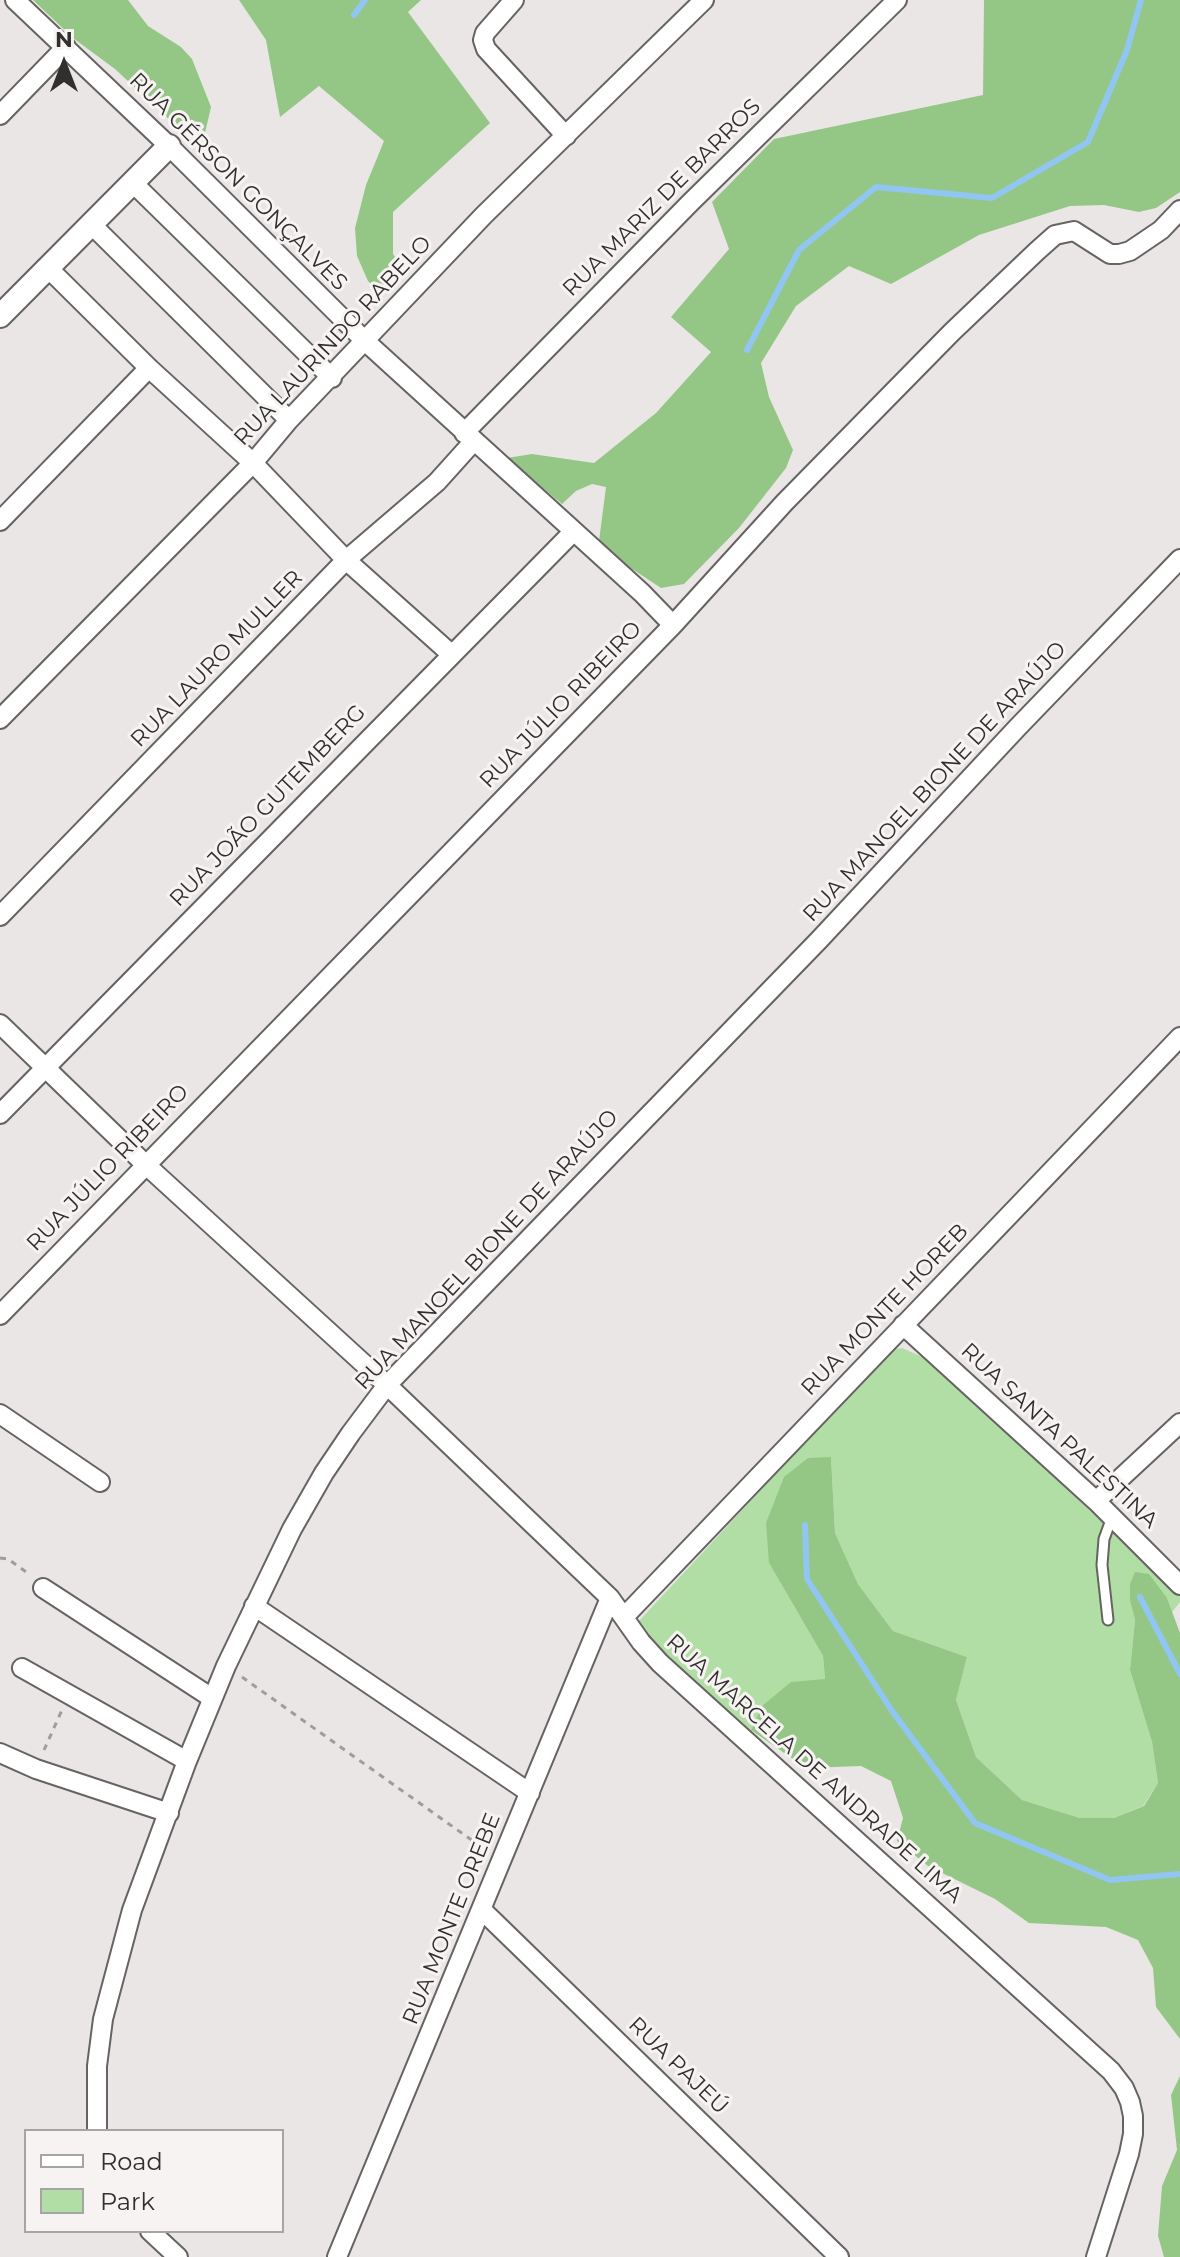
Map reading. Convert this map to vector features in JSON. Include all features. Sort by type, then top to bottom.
[{"type":"street","name":"RUA GÉRSON GONÇALVES","points":[[15,0],[169,146],[365,341],[642,593],[673,625]]},
{"type":"street","points":[[514,0],[490,24],[483,40],[486,49],[566,136]]},
{"type":"street","name":"RUA LAURINDO RABELO","points":[[0,719],[253,463],[289,420],[484,215],[704,0]]},
{"type":"street","name":"RUA MARIZ DE BARROS","points":[[469,438],[691,202],[897,0]]},
{"type":"street","points":[[0,115],[66,47]]},
{"type":"street","points":[[0,316],[169,146]]},
{"type":"street","points":[[132,182],[332,378]]},
{"type":"street","name":"RUA JÚLIO RIBEIRO","points":[[0,1315],[673,625],[858,427],[952,332],[1055,235],[1074,231],[1110,254],[1119,254],[1130,251],[1161,230],[1180,210]]},
{"type":"street","points":[[90,223],[289,420]]},
{"type":"street","points":[[47,267],[149,368],[253,463],[346,560],[451,654]]},
{"type":"street","points":[[0,521],[149,368]]},
{"type":"street","name":"RUA LAURO MULLER","points":[[0,916],[346,560],[437,482],[469,438]]},
{"type":"street","name":"RUA JOÃO GUTEMBERG","points":[[0,1114],[573,532]]},
{"type":"street","name":"RUA MANOEL BIONE DE ARAÚJO","points":[[97,2129],[97,2066],[103,2019],[132,1910],[226,1666],[292,1529],[324,1473],[387,1385],[819,940],[1180,559]]},
{"type":"street","name":"RUA MARCELA DE ANDRADE LIMA","points":[[0,1024],[145,1164],[387,1385],[610,1598],[660,1663],[1111,2071],[1130,2102],[1133,2134],[1096,2257]]},
{"type":"street","name":"RUA MONTE HOREB","points":[[624,1617],[1180,1037]]},
{"type":"street","name":"RUA SANTA PALESTINA","points":[[903,1325],[1096,1501],[1180,1585]]},
{"type":"street","points":[[0,1414],[100,1482]]},
{"type":"street","points":[[1096,1501],[1180,1423]]},
{"type":"street","points":[[43,1588],[212,1698]]},
{"type":"street","name":"RUA MONTE OREBE","points":[[342,2255],[610,1598]]},
{"type":"street","points":[[254,1606],[530,1793]]},
{"type":"street","points":[[22,1668],[187,1761]]},
{"type":"street","points":[[0,1753],[36,1769],[169,1813]]},
{"type":"street","name":"RUA PAJEÚ","points":[[482,1910],[839,2257]]},
{"type":"street","points":[[152,2233],[178,2257]]},
{"type":"lane","points":[[1108,1620],[1102,1565],[1104,1539],[1112,1517]]},
{"type":"path","points":[[0,1558],[21,1567],[43,1588]]},
{"type":"path","points":[[226,1666],[501,1862]]},
{"type":"path","points":[[36,1769],[69,1696]]},
{"type":"green space","points":[[33,0],[128,0],[148,26],[181,47],[192,59],[211,107],[205,133],[186,135],[115,69],[73,38]]},
{"type":"green space","points":[[239,0],[421,0],[408,12],[490,123],[393,212],[393,254],[405,272],[381,293],[368,281],[357,256],[355,228],[366,185],[384,141],[319,86],[280,117],[266,40]]},
{"type":"green space","points":[[984,0],[1180,0],[1180,192],[1156,208],[1139,212],[1104,205],[1070,206],[979,235],[891,284],[849,266],[796,306],[761,363],[769,397],[793,450],[786,468],[739,528],[684,584],[661,588],[608,553],[599,541],[606,487],[592,484],[576,491],[562,504],[507,458],[532,454],[594,463],[656,413],[711,352],[671,317],[729,249],[712,202],[774,139],[983,95]]},
{"type":"green space","points":[[902,1348],[929,1360],[1180,1595],[1180,1602],[1172,1612],[1167,1598],[1130,1601],[1135,1620],[1130,1670],[1152,1742],[1158,1783],[1143,1806],[1114,1818],[1080,1818],[1022,1800],[976,1757],[956,1700],[967,1657],[893,1631],[858,1584],[835,1533],[831,1457],[769,1563],[823,1656],[825,1679],[762,1706],[751,1730],[656,1646],[638,1622],[891,1350]]},
{"type":"green space","points":[[831,1457],[835,1533],[858,1584],[893,1631],[967,1657],[956,1700],[976,1757],[1022,1800],[1080,1818],[1114,1818],[1144,1806],[1158,1783],[1152,1742],[1130,1670],[1135,1620],[1130,1584],[1135,1572],[1149,1574],[1167,1598],[1180,1633],[1180,2039],[1156,2007],[1153,1968],[1138,1940],[1106,1927],[1029,1923],[995,1899],[928,1866],[897,1841],[903,1818],[891,1781],[861,1766],[806,1768],[751,1730],[762,1706],[791,1682],[825,1679],[823,1656],[769,1563],[766,1523],[784,1477],[808,1458]]},
{"type":"green space","points":[[1180,2076],[1180,2257],[1164,2257],[1158,2236],[1162,2186],[1177,2150],[1171,2095]]},
{"type":"waterway","points":[[354,15],[365,0]]},
{"type":"waterway","points":[[747,350],[799,250],[876,187],[992,198],[1088,142],[1127,50],[1141,0]]},
{"type":"waterway","points":[[805,1525],[807,1579],[892,1711],[975,1823],[1110,1880],[1180,1874]]},
{"type":"waterway","points":[[1140,1597],[1180,1674]]}]
